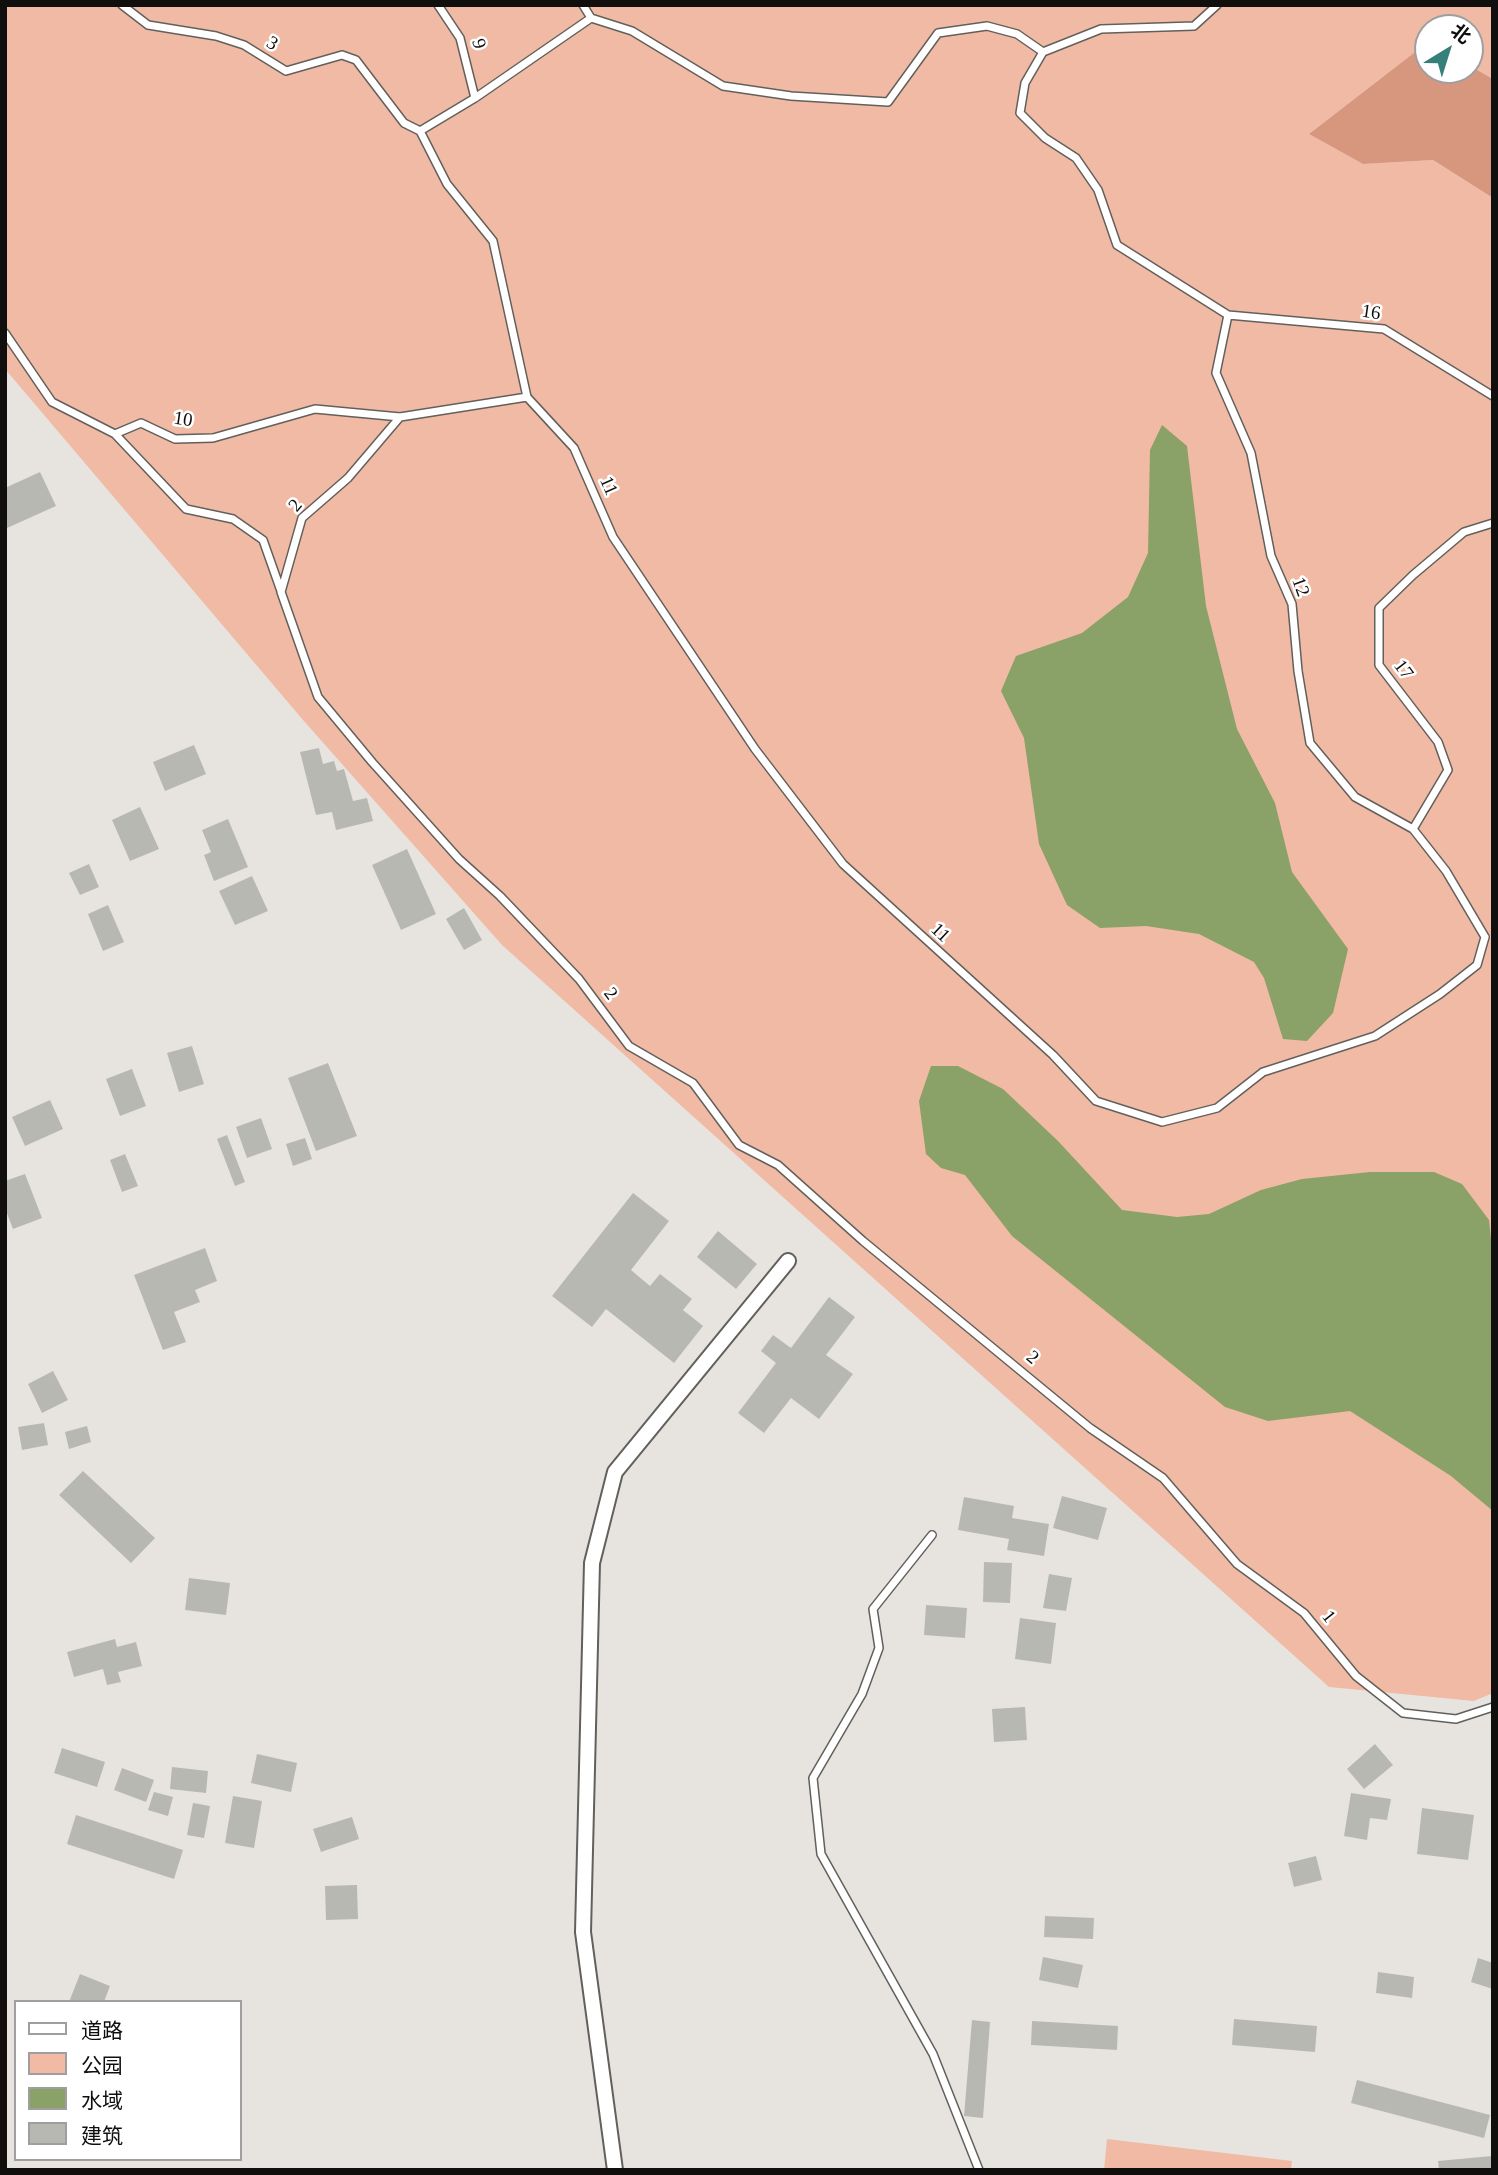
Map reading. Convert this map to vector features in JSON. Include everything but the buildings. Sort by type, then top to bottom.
[{"type":"street","points":[[615,2170],[583,1932],[592,1563],[615,1472],[788,1261]]},
{"type":"lane","name":"3","points":[[122,5],[148,26],[216,36],[244,45],[286,71],[342,55],[356,60],[404,123],[420,131]]},
{"type":"lane","name":"9","points":[[438,5],[460,38],[475,98]]},
{"type":"lane","points":[[583,5],[592,18],[632,31],[723,86],[791,96],[888,102],[938,33],[987,26],[1017,34],[1043,52]]},
{"type":"lane","points":[[1217,5],[1194,26],[1101,29],[1043,52],[1026,83],[1020,113],[1045,138],[1076,159],[1098,190],[1117,245],[1228,316]]},
{"type":"lane","points":[[527,397],[493,241],[447,184],[420,131],[475,98],[592,18]]},
{"type":"lane","name":"16","points":[[1228,316],[1384,329],[1493,396]]},
{"type":"lane","name":"12","points":[[1228,316],[1216,373],[1251,453],[1271,556],[1292,604],[1298,671],[1310,743],[1355,797],[1413,829]]},
{"type":"lane","points":[[5,333],[52,402],[115,434],[186,509],[233,519],[263,540],[281,592]]},
{"type":"lane","name":"10","points":[[115,434],[141,423],[176,439],[213,438],[314,410],[400,417],[527,397]]},
{"type":"lane","name":"11","points":[[527,397],[574,449],[613,537],[755,749],[843,864],[1052,1055],[1096,1101],[1162,1122],[1217,1108],[1263,1072],[1375,1036],[1440,994],[1477,965],[1485,937]]},
{"type":"lane","name":"2","points":[[400,417],[348,478],[302,518],[281,592],[318,697],[459,859],[499,896],[579,979],[629,1046],[693,1083],[740,1145],[778,1165],[863,1241],[1090,1428],[1163,1478]]},
{"type":"lane","name":"17","points":[[1413,829],[1448,770],[1438,742],[1378,665],[1380,608],[1413,575],[1464,532],[1493,523]]},
{"type":"lane","points":[[1413,829],[1446,871],[1485,937],[1493,941]]},
{"type":"lane","name":"1","points":[[1163,1478],[1237,1564],[1304,1613],[1356,1676],[1403,1713],[1456,1719],[1493,1707]]},
{"type":"lane","points":[[932,1535],[873,1609],[879,1648],[862,1694],[813,1778],[821,1854],[933,2054],[979,2170]]},
{"type":"green space","points":[[5,5],[1493,5],[1493,79],[1484,74],[1484,14],[1414,14],[1414,53],[1309,134],[1363,164],[1433,160],[1493,198],[1493,1693],[1474,1701],[1329,1687],[502,945],[303,720],[5,369]]},
{"type":"green space","points":[[1107,2139],[1292,2161],[1291,2170],[1104,2170]]},
{"type":"shaded area","points":[[1414,53],[1414,84],[1484,84],[1484,74],[1493,79],[1493,198],[1433,160],[1363,164],[1309,134]]},
{"type":"water","points":[[1162,425],[1187,446],[1206,606],[1237,729],[1275,803],[1292,872],[1348,949],[1333,1013],[1307,1041],[1283,1039],[1264,978],[1254,962],[1199,934],[1146,926],[1100,928],[1067,905],[1039,844],[1024,738],[1001,691],[1016,656],[1082,633],[1128,597],[1148,553],[1150,450]]},
{"type":"water","points":[[931,1066],[958,1066],[1003,1089],[1058,1141],[1122,1210],[1177,1217],[1209,1214],[1261,1190],[1302,1179],[1370,1172],[1434,1172],[1462,1184],[1489,1220],[1493,1258],[1493,1511],[1451,1476],[1350,1411],[1268,1421],[1225,1407],[1012,1236],[965,1175],[941,1168],[926,1154],[919,1101]]}]
